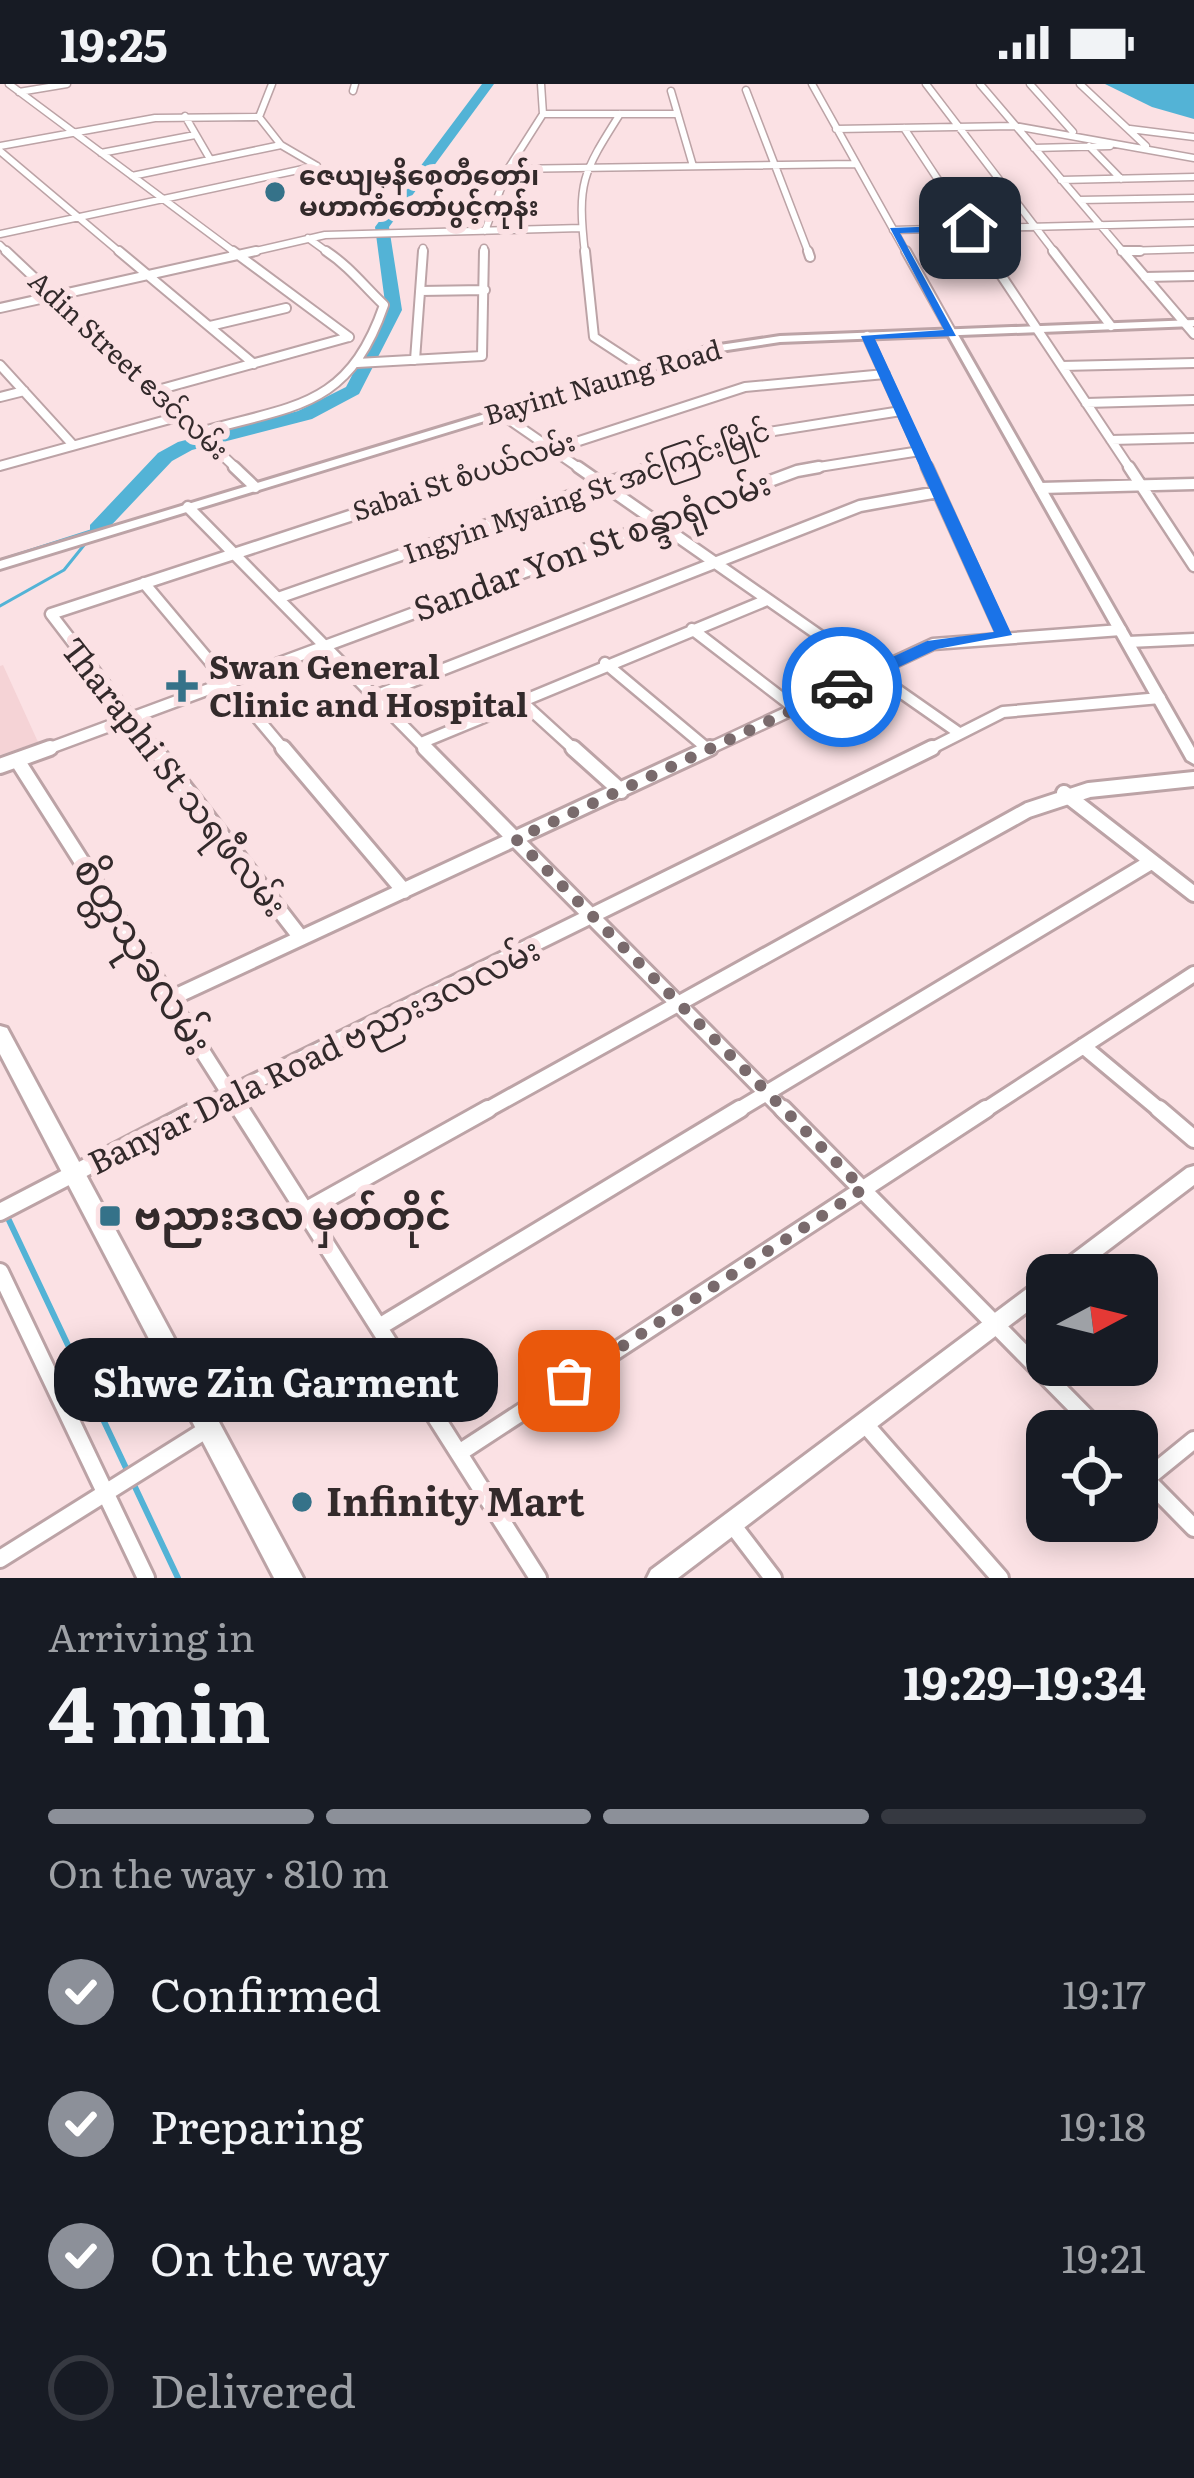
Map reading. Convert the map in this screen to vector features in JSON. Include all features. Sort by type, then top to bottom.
[{"type":"main road","name":"Bayint Naung Road","points":[[0,565],[640,368],[780,339],[1189,323]]},
{"type":"main road","points":[[0,1034],[289,1578]]},
{"type":"street","points":[[9,84],[349,338],[154,391]]},
{"type":"street","points":[[19,92],[67,84]]},
{"type":"street","points":[[259,117],[272,84]]},
{"type":"street","points":[[485,230],[508,169],[543,114],[541,84]]},
{"type":"street","points":[[812,84],[1194,760]]},
{"type":"street","points":[[926,84],[1111,326]]},
{"type":"street","points":[[980,84],[1194,334]]},
{"type":"street","points":[[1030,84],[1074,134]]},
{"type":"street","points":[[1080,84],[1147,147]]},
{"type":"street","points":[[675,88],[676,113],[693,166]]},
{"type":"street","points":[[746,90],[810,257]]},
{"type":"street","points":[[543,114],[676,113]]},
{"type":"street","points":[[620,114],[586,168],[579,198],[581,228],[593,337],[640,368]]},
{"type":"street","points":[[0,149],[185,116],[259,117]]},
{"type":"street","points":[[185,116],[210,160]]},
{"type":"street","points":[[0,234],[316,166],[280,145],[259,117]]},
{"type":"street","points":[[836,129],[1015,126],[1194,158]]},
{"type":"street","points":[[904,128],[1194,566]]},
{"type":"street","points":[[1130,129],[1194,136]]},
{"type":"street","points":[[101,153],[195,135]]},
{"type":"street","points":[[132,176],[280,145]]},
{"type":"street","points":[[1034,148],[1134,145]]},
{"type":"street","points":[[1089,146],[1121,178]]},
{"type":"street","points":[[0,149],[254,364]]},
{"type":"street","points":[[508,169],[856,164]]},
{"type":"street","points":[[1061,180],[1194,177]]},
{"type":"street","points":[[1079,200],[1194,198]]},
{"type":"street","points":[[893,230],[1194,223]]},
{"type":"street","points":[[0,308],[308,238],[369,232],[581,228]]},
{"type":"street","points":[[205,437],[321,398],[335,391],[362,363],[384,305],[361,283],[358,273],[308,238]]},
{"type":"street","name":"Adin Street ဧဒင်လမ်း","points":[[0,244],[256,487]]},
{"type":"street","points":[[415,360],[423,248]]},
{"type":"street","points":[[362,363],[482,356],[484,248]]},
{"type":"street","points":[[1122,250],[1194,249]]},
{"type":"street","points":[[1145,277],[1194,276]]},
{"type":"street","points":[[420,291],[485,290]]},
{"type":"street","points":[[209,326],[286,308]]},
{"type":"street","points":[[868,336],[1004,635]]},
{"type":"street","points":[[1062,366],[1194,363]]},
{"type":"street","points":[[0,365],[73,445]]},
{"type":"street","name":"Sabai St စံပယ်လမ်း","points":[[51,614],[745,387],[885,374]]},
{"type":"street","points":[[0,397],[24,392]]},
{"type":"street","points":[[1086,403],[1194,400]]},
{"type":"street","name":"Ingyin Myaing St အင်ကြင်းမြိုင်","points":[[278,598],[743,436],[902,411]]},
{"type":"street","points":[[498,412],[958,733]]},
{"type":"street","points":[[0,466],[181,416]]},
{"type":"street","points":[[1111,440],[1194,438]]},
{"type":"street","name":"Sandar Yon St စန္ဒာရုံလမ်း","points":[[0,766],[797,471],[920,451]]},
{"type":"street","points":[[1040,488],[1194,484]]},
{"type":"street","points":[[375,696],[860,506],[938,492]]},
{"type":"street","points":[[188,508],[1080,1410]]},
{"type":"street","points":[[144,583],[404,891]]},
{"type":"street","points":[[422,743],[605,663],[767,600]]},
{"type":"street","name":"Tharaphi St သရဖီလမ်း","points":[[51,614],[301,938]]},
{"type":"street","points":[[692,629],[796,709]]},
{"type":"street","points":[[172,998],[947,640],[1004,635],[1194,639]]},
{"type":"street","points":[[605,663],[709,750]]},
{"type":"street","name":"Banyar Dala Road ဗညားဒလလမ်း","points":[[0,1212],[230,1093],[1003,712],[1160,698]]},
{"type":"street","points":[[520,700],[621,790]]},
{"type":"street","name":"စိတ္တသုခလမ်း","points":[[17,760],[538,1578]]},
{"type":"street","points":[[305,1210],[1064,794],[1105,784],[1194,779]]},
{"type":"street","points":[[1064,794],[1194,894]]},
{"type":"street","points":[[379,1327],[1151,862]]},
{"type":"street","points":[[459,1453],[1194,974]]},
{"type":"street","points":[[1083,1046],[1194,1138]]},
{"type":"street","points":[[1088,1254],[1194,1174]]},
{"type":"street","points":[[0,1272],[113,1491],[146,1578]]},
{"type":"street","points":[[659,1578],[1026,1301]]},
{"type":"street","points":[[864,1423],[1000,1578]]},
{"type":"street","points":[[0,1559],[209,1428]]},
{"type":"street","points":[[1158,1464],[1194,1440]]},
{"type":"street","points":[[1158,1491],[1194,1528]]},
{"type":"street","points":[[731,1523],[773,1578]]},
{"type":"shaded area","points":[[0,666],[38,742],[0,755]]},
{"type":"water","points":[[1105,84],[1194,84],[1194,119],[1152,107]]},
{"type":"waterway","points":[[97,529],[165,457],[185,446],[305,415],[353,390],[394,310],[382,227],[488,84]]},
{"type":"waterway","points":[[0,560],[97,529],[64,570],[0,606]]},
{"type":"waterway","points":[[6,1214],[178,1578]]},
{"type":"way so far","points":[[569,1381],[863,1189],[516,839],[842,687]]},
{"type":"place","name":"ဇေယျမုနိစေတီတော်၊ မဟာကံတော်ပွင့်ကုန်း","points":[[275,192]]},
{"type":"place","name":"Swan General Clinic and Hospital","points":[[182,686]]},
{"type":"place","name":"ဗညားဒလ မှတ်တိုင်","points":[[110,1216]]},
{"type":"place","name":"Shwe Zin Garment","points":[[569,1381]]},
{"type":"place","name":"Infinity Mart","points":[[302,1502]]},
{"type":"route","points":[[842,687],[933,644],[1004,635],[868,336],[952,333],[893,230],[970,228]]}]
